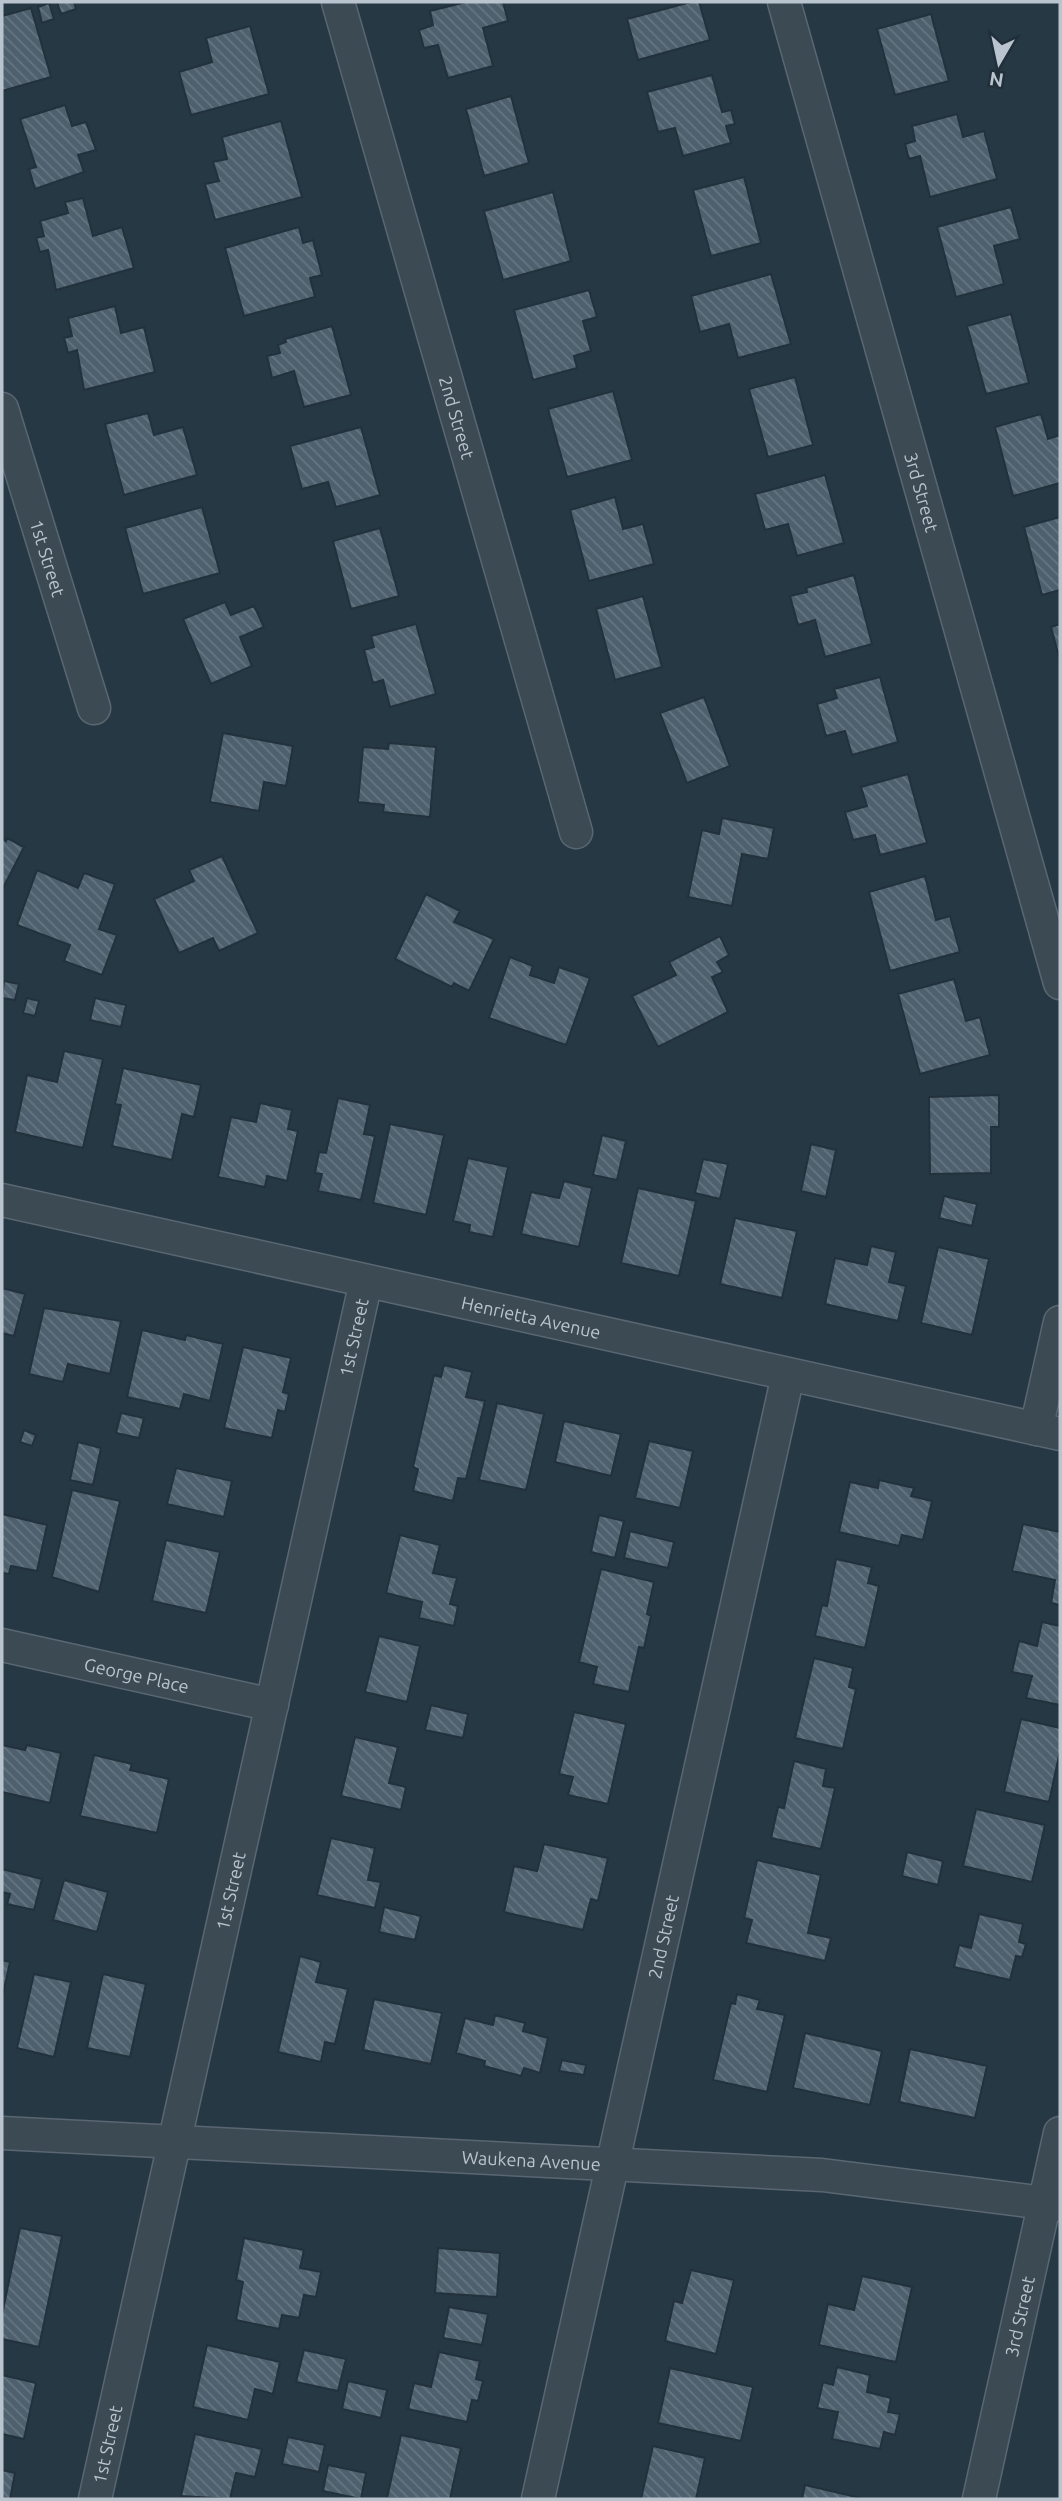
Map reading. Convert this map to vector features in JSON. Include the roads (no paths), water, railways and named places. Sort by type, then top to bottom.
[{"type":"street","name":"2nd Street","points":[[338,2],[576,832]]},
{"type":"street","name":"3rd Street","points":[[784,2],[1060,983]]},
{"type":"street","name":"1st Street","points":[[2,409],[94,708]]},
{"type":"street","name":"Henrietta Avenue","points":[[2,1200],[1048,1432]]},
{"type":"street","name":"1st Street","points":[[95,2499],[366,1281]]},
{"type":"street","points":[[1048,1432],[1060,1322]]},
{"type":"street","name":"2nd Street","points":[[538,2499],[788,1375]]},
{"type":"street","name":"George Place","points":[[2,1645],[272,1705]]},
{"type":"street","name":"Waukena Avenue","points":[[2,2133],[822,2175],[1052,2204]]},
{"type":"street","name":"3rd Street","points":[[979,2499],[1052,2204],[1060,2133]]}]
